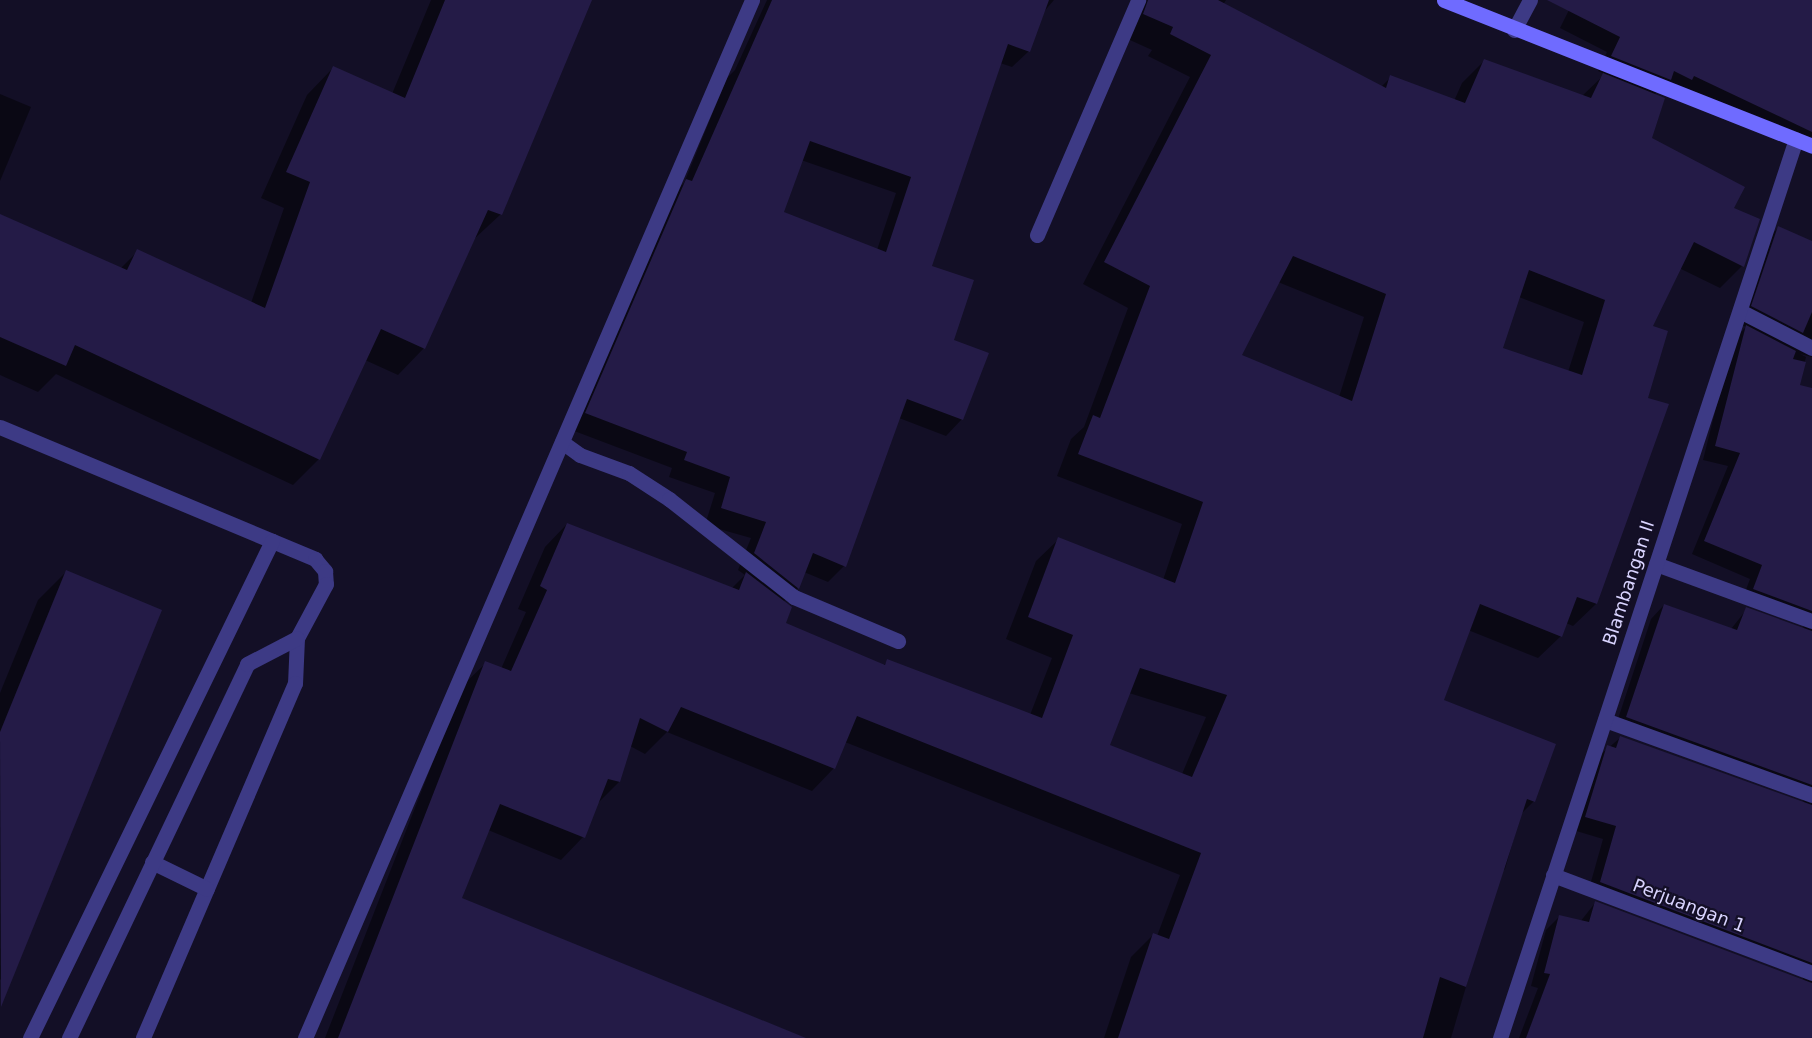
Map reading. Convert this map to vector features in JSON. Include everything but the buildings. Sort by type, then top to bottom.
[{"type":"street","points":[[305,1038],[752,0]]},
{"type":"street","points":[[1037,235],[1138,0]]},
{"type":"street","points":[[1444,0],[1514,30],[1812,146]]},
{"type":"street","points":[[1514,30],[1530,0]]},
{"type":"street","name":"Blambangan II","points":[[1500,1038],[1796,139]]},
{"type":"street","points":[[1740,311],[1812,348]]},
{"type":"street","points":[[0,427],[315,559],[325,571],[326,584],[297,638],[295,682],[143,1038]]},
{"type":"street","points":[[562,442],[580,455],[629,473],[669,499],[794,597],[898,642]]},
{"type":"street","points":[[30,1038],[272,541]]},
{"type":"street","points":[[1656,564],[1812,621]]},
{"type":"street","points":[[69,1038],[247,664],[297,638]]},
{"type":"street","points":[[1605,720],[1812,795]]},
{"type":"street","points":[[152,862],[207,889]]},
{"type":"street","name":"Perjuangan 1","points":[[1553,875],[1812,973]]}]
